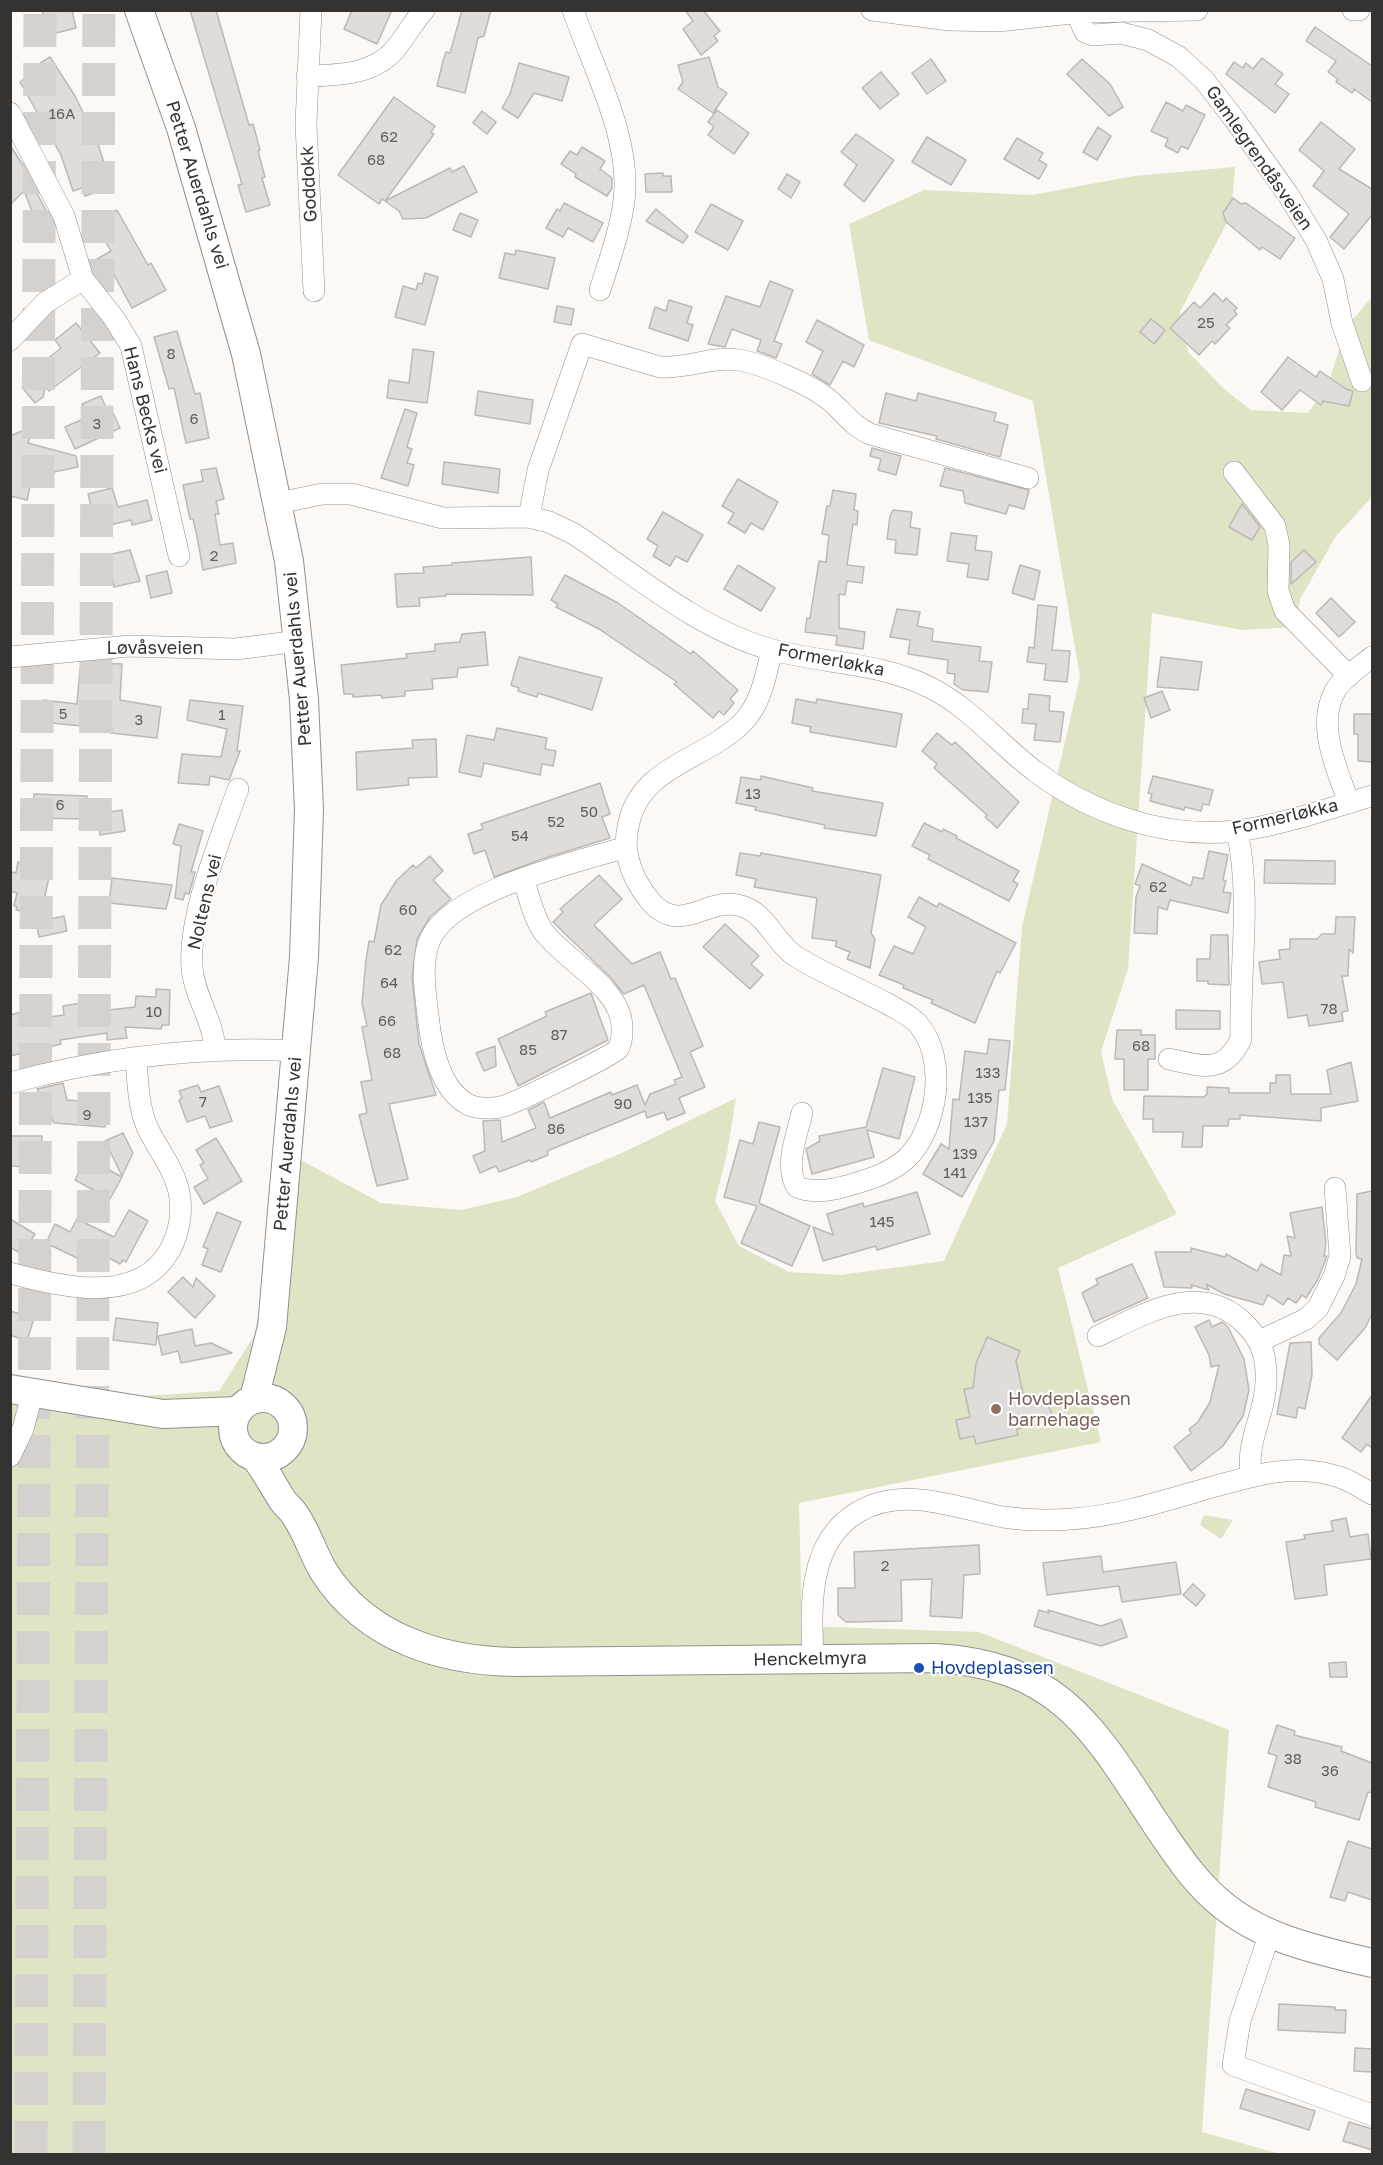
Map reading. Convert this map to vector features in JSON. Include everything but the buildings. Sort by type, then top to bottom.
[{"type":"street","name":"Petter Auerdahls vei","points":[[139,10],[181,128],[238,322],[278,503],[299,641],[309,809],[308,890],[297,1051],[272,1327],[277,1354],[251,1412]]},
{"type":"street","name":"Goddokk","points":[[311,10],[306,124],[314,291]]},
{"type":"street","points":[[307,76],[337,75],[374,67],[399,45],[424,10]]},
{"type":"street","points":[[573,10],[618,134],[625,171],[624,200],[617,238],[600,290]]},
{"type":"street","points":[[872,10],[939,20],[998,21],[1081,12],[1197,10]]},
{"type":"street","points":[[1353,10],[1359,10]]},
{"type":"street","name":"Gamlegrendåsveien","points":[[1081,12],[1081,23],[1085,32],[1121,33],[1148,40],[1179,57],[1203,80],[1235,120],[1287,193],[1316,240],[1333,279],[1342,323],[1362,381]]},
{"type":"street","name":"Hans Becks vei","points":[[10,113],[64,216],[83,279],[114,318],[131,346],[150,421],[178,556]]},
{"type":"street","points":[[10,340],[45,303],[83,279]]},
{"type":"street","points":[[529,517],[538,470],[582,344],[660,367],[674,368],[730,360],[749,363],[818,391],[850,423],[870,434],[1028,478]]},
{"type":"street","points":[[1234,472],[1275,526],[1279,545],[1278,591],[1285,611],[1349,676]]},
{"type":"street","name":"Formerløkka","points":[[278,503],[322,494],[351,494],[431,516],[529,517],[549,522],[574,534],[720,630],[772,650],[867,665],[897,673],[931,688],[971,714],[1051,783],[1107,813],[1154,826],[1187,831],[1237,831],[1372,796]]},
{"type":"street","name":"Løvåsveien","points":[[10,657],[130,646],[243,649],[299,641]]},
{"type":"street","points":[[772,650],[760,694],[746,719],[722,739],[654,780],[643,792],[630,815],[626,847],[636,881],[658,910],[668,916],[693,914],[723,904],[746,908],[758,915],[794,955],[909,1016],[925,1034],[934,1060],[930,1118],[917,1146],[893,1168],[873,1178],[831,1189],[815,1191],[797,1187],[791,1173],[802,1113]]},
{"type":"street","points":[[1348,803],[1332,756],[1327,729],[1329,708],[1335,690],[1372,657]]},
{"type":"street","name":"Noltens vei","points":[[215,1051],[213,1028],[194,981],[192,951],[212,867],[238,789]]},
{"type":"street","points":[[1169,1059],[1213,1066],[1234,1056],[1241,1040],[1245,899],[1242,855],[1237,831]]},
{"type":"street","points":[[524,880],[543,930],[615,1002],[622,1020],[621,1042],[604,1060],[515,1102],[493,1108],[470,1105],[450,1089],[432,1040],[426,974],[428,945],[439,924],[462,905],[478,896],[524,880],[626,847]]},
{"type":"street","points":[[10,1083],[102,1063],[136,1059],[215,1051],[297,1051]]},
{"type":"street","points":[[10,1273],[63,1285],[101,1288],[142,1278],[166,1256],[178,1229],[180,1200],[174,1175],[148,1130],[141,1107],[136,1059]]},
{"type":"street","points":[[1260,1341],[1306,1319],[1318,1308],[1334,1276],[1340,1256],[1335,1188]]},
{"type":"street","points":[[1098,1336],[1156,1308],[1181,1302],[1204,1302],[1226,1309],[1260,1341],[1266,1383],[1250,1444],[1251,1475]]},
{"type":"street","points":[[10,1456],[23,1429],[21,1392],[163,1414],[188,1424],[251,1412],[292,1419],[292,1439],[278,1455],[256,1458],[238,1446],[251,1412]]},
{"type":"street","name":"Henckelmyra","points":[[286,1448],[296,1515]]},
{"type":"street","name":"Henckelmyra","points":[[256,1458],[283,1501],[296,1515],[325,1574],[352,1604],[394,1635],[443,1655],[508,1662],[964,1660],[1009,1671],[1048,1690],[1071,1708],[1100,1739],[1195,1878],[1231,1912],[1270,1933],[1305,1946],[1372,1963]]},
{"type":"street","points":[[813,1659],[814,1581],[820,1558],[829,1539],[841,1525],[869,1506],[883,1501],[910,1498],[1005,1517],[1069,1520],[1119,1512],[1251,1475],[1293,1470],[1320,1472],[1345,1479],[1372,1493]]},
{"type":"street","points":[[1270,1933],[1240,2021],[1233,2065],[1372,2115]]},
{"type":"green space","points":[[1235,167],[1231,215],[1180,312],[1188,352],[1225,390],[1251,410],[1308,413],[1328,385],[1346,327],[1372,297],[1372,497],[1336,536],[1300,599],[1296,627],[1242,630],[1152,613],[1128,969],[1101,1051],[1112,1099],[1177,1214],[1058,1268],[1101,1442],[799,1503],[802,1626],[979,1632],[1229,1730],[1202,2132],[1280,2154],[11,2154],[10,1374],[31,1381],[142,1396],[219,1391],[254,1336],[276,1230],[282,1150],[381,1203],[461,1210],[517,1197],[624,1152],[736,1098],[727,1154],[715,1201],[739,1246],[789,1272],[840,1275],[944,1261],[1007,1124],[1022,927],[1080,677],[1033,401],[869,340],[849,224],[924,190],[1032,195],[1134,176]]},
{"type":"green space","points":[[1204,1515],[1233,1520],[1221,1539],[1200,1525]]},
{"type":"tunnel","points":[[31,2154],[40,10]]},
{"type":"tunnel","points":[[89,2154],[99,10]]},
{"type":"place","name":"Hovdeplassen barnehage","points":[[996,1409]]},
{"type":"place","name":"Hovdeplassen","points":[[919,1668]]}]
